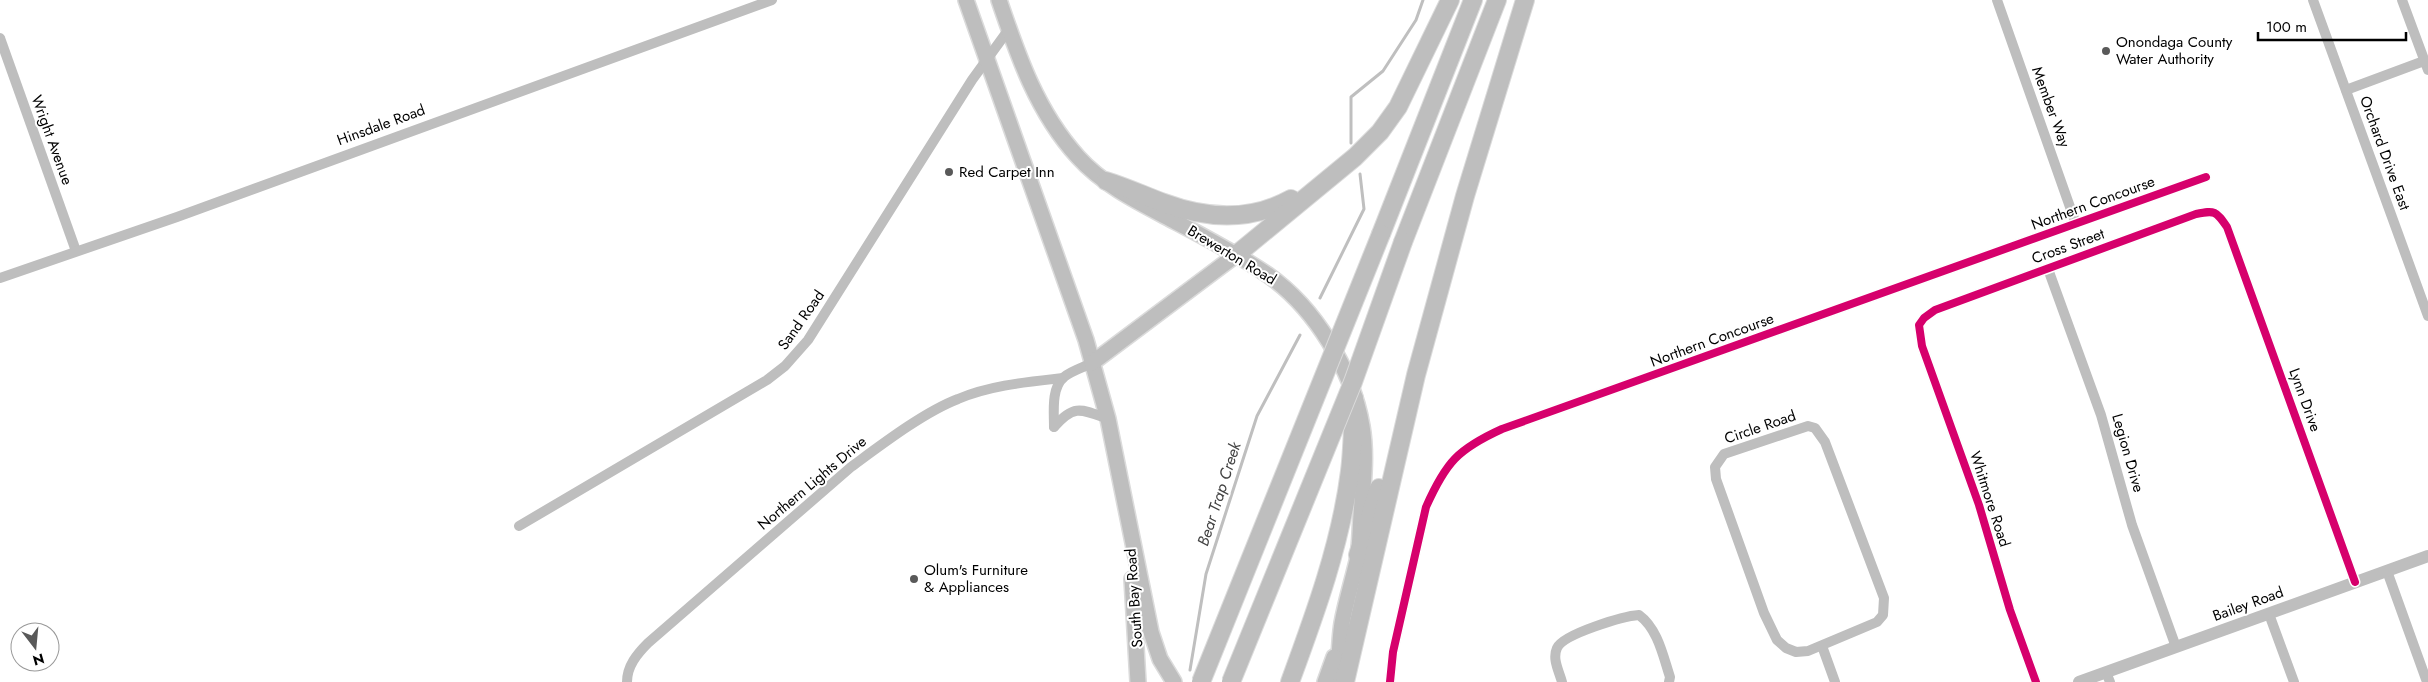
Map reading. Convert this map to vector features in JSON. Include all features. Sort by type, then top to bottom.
[{"type":"highway","points":[[1236,255],[1329,178],[1380,132],[1398,107],[1450,0]]},
{"type":"highway","points":[[1201,682],[1473,0]]},
{"type":"highway","points":[[1231,682],[1354,382],[1402,242],[1497,0]]},
{"type":"highway","points":[[1346,682],[1416,375],[1465,196],[1525,0]]},
{"type":"highway","points":[[1106,181],[1165,204],[1198,213],[1246,215],[1273,208],[1329,178]]},
{"type":"highway","points":[[1358,554],[1416,375]]},
{"type":"highway","points":[[1290,682],[1314,617],[1337,538],[1350,471],[1354,398]]},
{"type":"main road","points":[[966,0],[1040,207],[1092,363],[1108,419],[1151,632],[1160,659],[1174,682]]},
{"type":"main road","name":"Brewerton Road","points":[[999,0],[1031,88],[1054,127],[1078,157],[1106,181],[1144,206],[1236,255],[1269,275],[1303,308],[1326,336],[1338,359],[1354,398],[1362,426],[1364,469],[1358,554],[1342,624],[1338,682]]},
{"type":"main road","points":[[1092,363],[1236,255]]},
{"type":"main road","name":"South Bay Road","points":[[1128,515],[1138,682]]},
{"type":"main road","points":[[1325,682],[1342,624]]},
{"type":"street","name":"Hinsdale Road","points":[[0,278],[177,217],[772,0]]},
{"type":"street","name":"Member Way","points":[[1997,0],[2076,224]]},
{"type":"street","name":"Orchard Drive East","points":[[2312,0],[2428,316]]},
{"type":"street","points":[[2346,90],[2426,66],[2402,0]]},
{"type":"street","name":"Sand Road","points":[[518,526],[767,380],[785,366],[808,340],[986,60],[1009,29]]},
{"type":"street","name":"Wright Avenue","points":[[0,38],[76,251]]},
{"type":"street","name":"Northern Concourse","points":[[1390,682],[1393,652],[1426,507],[1435,486],[1452,460],[1474,442],[1502,429],[2206,177]]},
{"type":"street","name":"Cross Street","points":[[1919,326],[1924,318],[1935,310],[2196,214],[2215,212],[2227,227]]},
{"type":"street","name":"Lynn Drive","points":[[2227,227],[2255,300],[2355,582]]},
{"type":"street","name":"Legion Drive","points":[[2048,269],[2101,414],[2132,525],[2176,647]]},
{"type":"street","name":"Whitmore Road","points":[[1919,326],[1922,346],[1979,506],[2010,610],[2036,682]]},
{"type":"street","name":"Northern Lights Drive","points":[[627,682],[630,666],[636,654],[851,467],[882,445],[959,398],[1008,386],[1063,378],[1092,363]]},
{"type":"street","points":[[1063,378],[1057,388],[1054,403],[1054,427],[1066,414],[1077,409],[1108,419]]},
{"type":"street","name":"Circle Road","points":[[1808,426],[1815,428],[1826,442],[1884,598],[1883,615],[1877,622],[1822,646],[1808,651],[1796,652],[1786,648],[1777,640],[1764,613],[1716,479],[1716,467],[1724,454],[1808,426]]},
{"type":"street","name":"Bailey Road","points":[[2079,682],[2108,677],[2176,647],[2428,556]]},
{"type":"street","points":[[2387,571],[2427,682]]},
{"type":"street","points":[[2269,614],[2294,682]]},
{"type":"street","points":[[1562,682],[1555,657],[1558,646],[1569,637],[1628,616],[1640,615],[1647,621],[1653,632],[1670,677],[1669,682]]},
{"type":"street","points":[[1822,646],[1835,682]]},
{"type":"waterway","name":"Bear Trap Creek","points":[[1351,143],[1351,97],[1383,71],[1416,20],[1423,0]]},
{"type":"waterway","name":"Bear Trap Creek","points":[[1320,298],[1364,209],[1360,174]]},
{"type":"waterway","name":"Bear Trap Creek","points":[[1190,670],[1206,574],[1257,416],[1300,335]]},
{"type":"cycle path","points":[[1390,682],[1393,652],[1426,507],[1447,468],[1474,443],[1502,429],[2206,177]]},
{"type":"cycle path","points":[[2036,682],[2010,610],[1979,505],[1922,346],[1919,325],[1924,318],[1935,310],[2196,214],[2214,213],[2227,227],[2355,582]]},
{"type":"place","name":"Onondaga County Water Authority","points":[[2106,51]]},
{"type":"place","name":"Red Carpet Inn","points":[[949,172]]},
{"type":"place","name":"Olum's Furniture & Appliances","points":[[914,579]]}]
